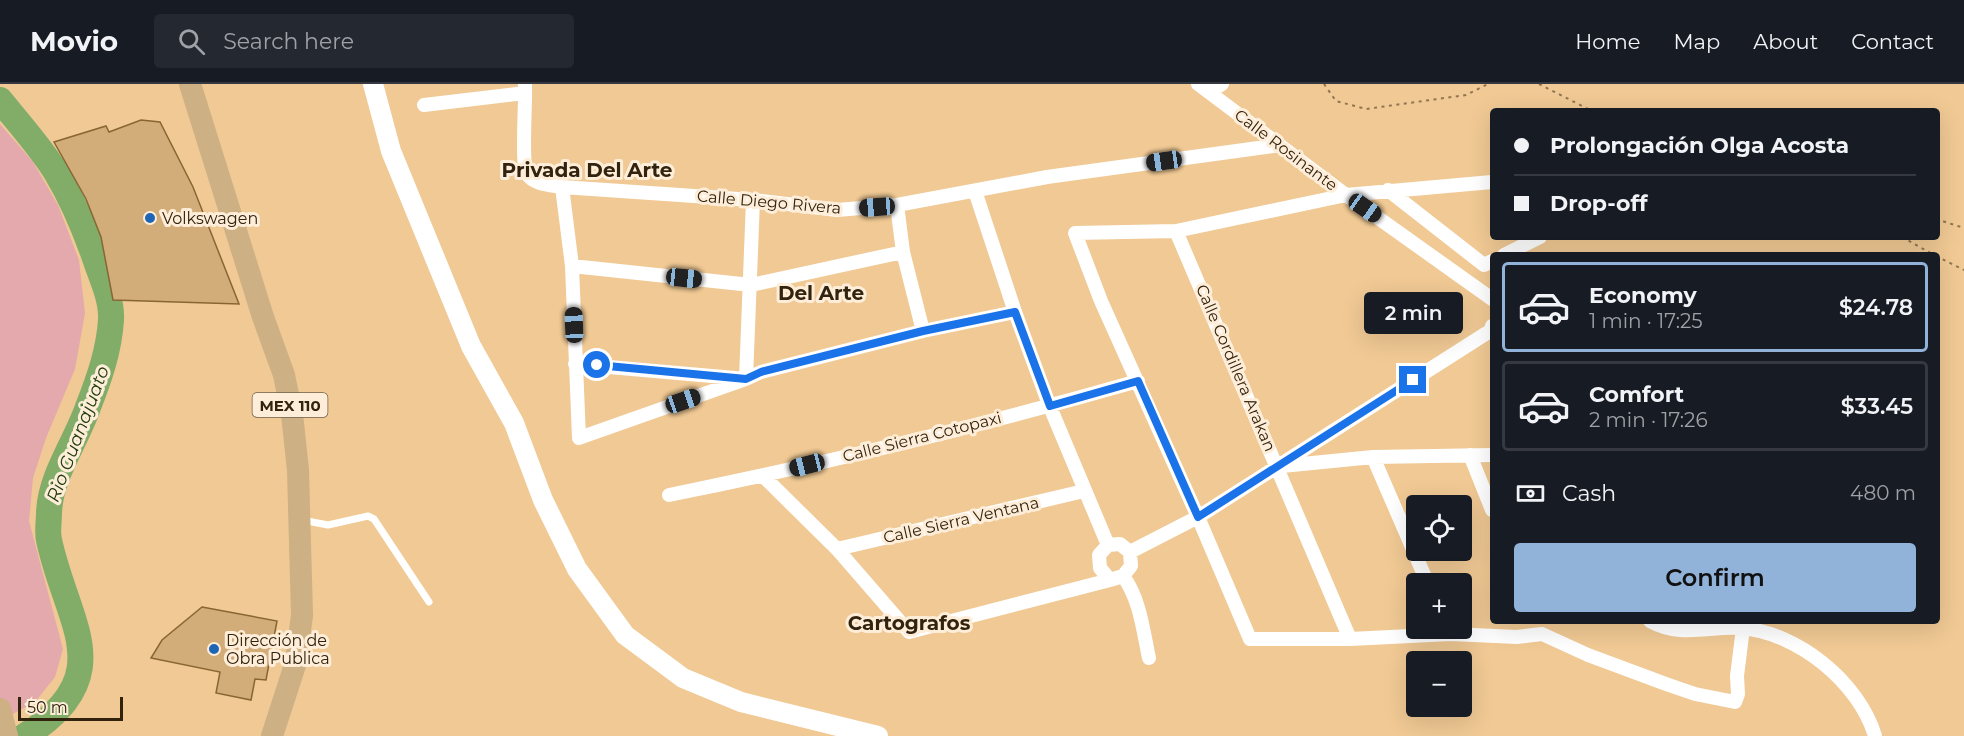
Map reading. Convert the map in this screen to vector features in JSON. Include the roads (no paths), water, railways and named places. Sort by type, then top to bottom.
[{"type":"main road","name":"MEX 110","points":[[190,84],[263,317],[284,375],[292,414],[297,458],[302,615],[296,662],[278,733]]},
{"type":"main road","points":[[0,710],[7,736]]},
{"type":"street","points":[[373,84],[391,151],[471,346],[514,423],[543,500],[577,569],[625,635],[683,678],[741,702],[878,736]]},
{"type":"street","points":[[1201,86],[1222,84]]},
{"type":"street","name":"Calle Rosinante","points":[[1201,86],[1346,195],[1490,298]]},
{"type":"street","points":[[424,105],[525,88]]},
{"type":"street","name":"Calle Diego Rivera","points":[[525,88],[525,161],[527,174],[537,182],[562,187],[753,200],[837,210],[897,205],[1047,177],[1280,145]]},
{"type":"street","points":[[1406,634],[1350,639],[1250,639],[1101,301],[1075,233],[1176,231],[1346,195],[1490,182]]},
{"type":"street","points":[[562,187],[572,266],[579,438],[761,372],[923,331],[1015,312]]},
{"type":"street","points":[[1388,190],[1484,265],[1490,262]]},
{"type":"street","points":[[975,191],[1015,312],[1050,406],[1108,545]]},
{"type":"street","points":[[746,379],[753,200]]},
{"type":"street","points":[[897,205],[903,252],[923,331]]},
{"type":"street","name":"Calle Cordillera Arakan","points":[[1176,231],[1350,639]]},
{"type":"street","points":[[1510,252],[1533,240]]},
{"type":"street","points":[[572,266],[750,285],[903,252]]},
{"type":"street","points":[[1130,552],[1198,517],[1490,331]]},
{"type":"street","points":[[575,363],[746,379]]},
{"type":"street","name":"Calle Sierra Cotopaxi","points":[[669,495],[763,476],[1050,406],[1138,381]]},
{"type":"street","points":[[1470,455],[1490,505]]},
{"type":"street","points":[[1278,466],[1373,457],[1490,455]]},
{"type":"street","points":[[1373,457],[1423,573]]},
{"type":"street","points":[[763,476],[837,549],[909,632],[1117,578],[1131,566],[1130,552],[1120,544],[1108,545],[1099,555],[1100,568],[1117,578],[1131,587],[1149,658]]},
{"type":"street","name":"Calle Sierra Ventana","points":[[837,549],[1084,491]]},
{"type":"street","points":[[1656,624],[1663,628],[1684,631],[1743,628],[1772,635],[1799,646],[1831,668],[1852,694],[1872,726],[1875,736]]},
{"type":"street","points":[[1472,633],[1517,637],[1540,627],[1588,655],[1695,694],[1735,702],[1738,694],[1737,676],[1743,628]]},
{"type":"lane","points":[[300,519],[328,525],[368,516],[374,519],[429,602]]},
{"type":"waterway","name":"Rio Guanajuato","points":[[0,100],[43,154],[69,195],[85,230],[103,280],[111,313],[108,343],[100,375],[50,499],[49,540],[75,623],[80,647],[80,669],[72,691],[54,713],[25,736]]},
{"type":"place","name":"Volkswagen","points":[[150,218]]},
{"type":"place","name":"Dirección de Obra Publica","points":[[214,649]]},
{"type":"district","name":"Privada Del Arte","points":[[587,170]]},
{"type":"district","name":"Del Arte","points":[[821,293]]},
{"type":"district","name":"Cartografos","points":[[909,623]]}]
